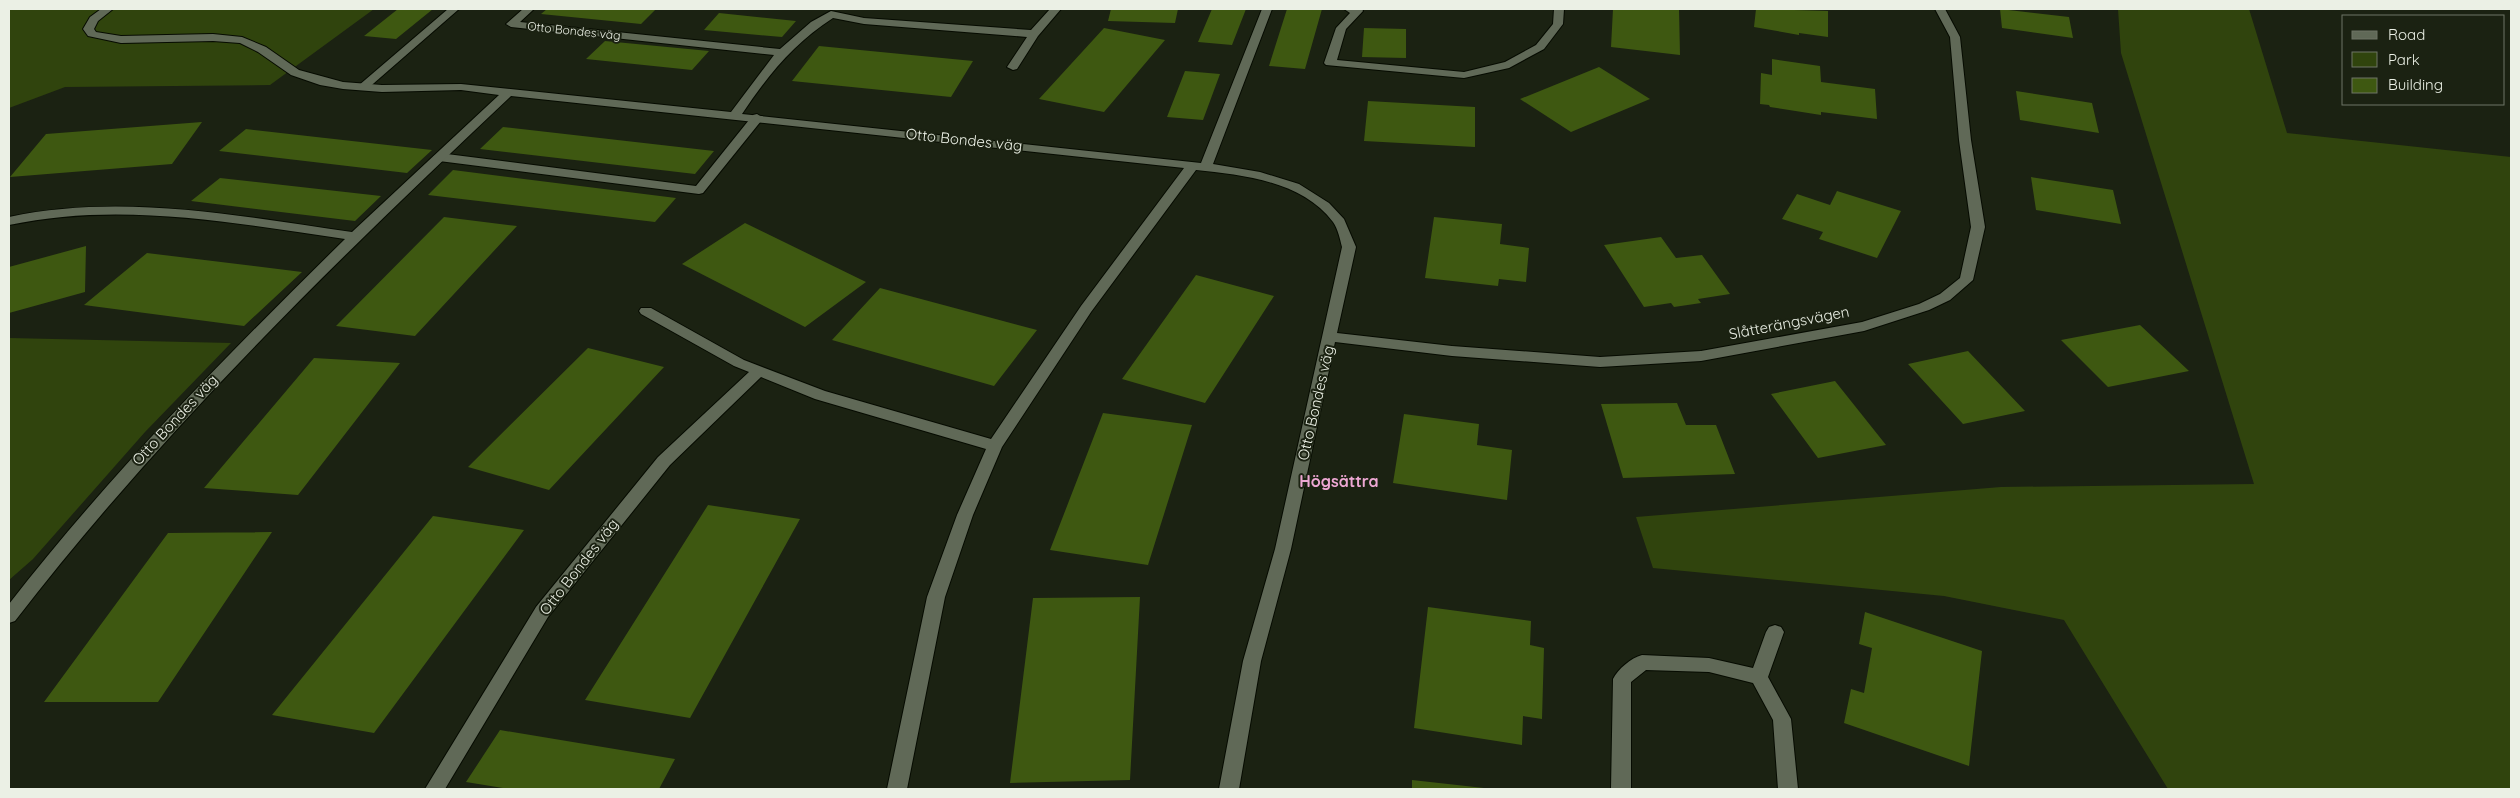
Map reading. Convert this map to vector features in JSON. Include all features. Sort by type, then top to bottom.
[{"type":"street","name":"Otto Bondes väg","points":[[108,9],[94,19],[88,29],[92,34],[114,39],[229,38],[256,44],[295,74],[362,88],[460,87],[1199,166],[1252,174],[1286,183],[1316,196],[1339,220],[1349,247],[1331,337],[1283,549],[1252,661],[1229,789]]},
{"type":"street","points":[[362,88],[454,9]]},
{"type":"street","name":"Otto Bondes väg","points":[[529,9],[511,24],[781,52]]},
{"type":"street","points":[[1013,67],[1034,34],[1055,9]]},
{"type":"street","points":[[897,789],[936,597],[965,515],[995,446],[1086,309],[1199,166],[1267,9]]},
{"type":"street","points":[[1356,9],[1341,28],[1330,63],[1464,75],[1509,65],[1540,47],[1558,24],[1560,9]]},
{"type":"street","name":"Slåtterängsvägen","points":[[1331,337],[1452,351],[1600,362],[1701,356],[1864,326],[1924,307],[1945,297],[1966,280],[1978,226],[1965,140],[1955,37],[1940,9]]},
{"type":"street","points":[[735,116],[781,52],[807,28],[834,11],[864,21],[1034,34]]},
{"type":"street","name":"Otto Bondes väg","points":[[9,616],[52,558],[160,433],[355,236],[508,92]]},
{"type":"street","points":[[438,157],[700,190],[757,118]]},
{"type":"street","points":[[9,221],[29,215],[121,210],[185,214],[355,236]]},
{"type":"street","points":[[646,311],[739,363],[820,395],[995,446]]},
{"type":"street","name":"Otto Bondes väg","points":[[435,789],[542,612],[664,461],[759,371]]},
{"type":"street","points":[[1775,632],[1759,676],[1782,719],[1788,789]]},
{"type":"street","points":[[1621,789],[1622,680],[1642,662],[1708,665],[1759,676]]},
{"type":"green space","points":[[9,9],[374,9],[270,85],[65,87],[9,108]]},
{"type":"green space","points":[[2118,9],[2249,9],[2287,133],[2511,157],[2511,789],[2168,789],[2064,620],[1944,596],[1653,568],[1636,517],[2001,487],[2254,484],[2121,53]]},
{"type":"green space","points":[[9,338],[231,343],[145,432],[33,559],[9,580]]},
{"type":"building","points":[[398,9],[433,9],[396,39],[364,36]]},
{"type":"building","points":[[547,9],[656,9],[641,24],[541,14]]},
{"type":"building","points":[[1111,9],[1178,9],[1175,23],[1108,21]]},
{"type":"building","points":[[1212,9],[1246,9],[1232,45],[1198,42]]},
{"type":"building","points":[[1287,9],[1322,9],[1305,69],[1269,66]]},
{"type":"building","points":[[1613,9],[1679,9],[1680,55],[1611,47]]},
{"type":"building","points":[[1756,9],[1828,11],[1828,37],[1799,33],[1799,35],[1754,27]]},
{"type":"building","points":[[2000,9],[2069,17],[2073,38],[2002,28]]},
{"type":"building","points":[[719,13],[796,21],[782,37],[704,30]]},
{"type":"building","points":[[1104,28],[1165,40],[1104,112],[1039,99]]},
{"type":"building","points":[[1364,28],[1406,29],[1406,58],[1362,57]]},
{"type":"building","points":[[605,41],[709,51],[692,70],[586,59]]},
{"type":"building","points":[[819,46],[973,61],[951,97],[792,81]]},
{"type":"building","points":[[1772,59],[1820,66],[1821,82],[1875,89],[1877,119],[1821,112],[1821,115],[1760,104],[1761,73],[1772,75]]},
{"type":"building","points":[[1599,67],[1650,99],[1571,132],[1520,99]]},
{"type":"building","points":[[1185,71],[1220,74],[1203,120],[1167,117]]},
{"type":"building","points":[[2016,91],[2092,103],[2099,133],[2020,120]]},
{"type":"building","points":[[1368,101],[1475,107],[1475,147],[1364,141]]},
{"type":"building","points":[[202,122],[172,164],[10,177],[46,134]]},
{"type":"building","points":[[503,127],[714,151],[695,174],[480,149]]},
{"type":"building","points":[[246,129],[432,150],[407,173],[219,151]]},
{"type":"building","points":[[453,170],[676,198],[655,222],[428,195]]},
{"type":"building","points":[[2031,177],[2113,190],[2121,224],[2036,210]]},
{"type":"building","points":[[220,178],[381,196],[355,221],[191,201]]},
{"type":"building","points":[[1837,191],[1901,211],[1877,258],[1819,239],[1823,232],[1782,219],[1797,194],[1830,205]]},
{"type":"building","points":[[444,217],[517,226],[415,336],[336,326]]},
{"type":"building","points":[[1434,217],[1502,224],[1500,244],[1529,248],[1526,282],[1499,279],[1498,286],[1425,278]]},
{"type":"building","points":[[745,223],[866,282],[805,327],[682,264]]},
{"type":"building","points":[[1661,237],[1676,258],[1702,255],[1730,294],[1698,299],[1701,303],[1674,307],[1671,303],[1644,307],[1604,245]]},
{"type":"building","points":[[86,246],[85,292],[9,313],[9,267]]},
{"type":"building","points":[[147,253],[302,272],[244,326],[84,305]]},
{"type":"building","points":[[1196,275],[1274,296],[1205,403],[1122,379]]},
{"type":"building","points":[[880,288],[1037,330],[994,386],[832,340]]},
{"type":"building","points":[[2140,325],[2189,371],[2108,387],[2061,340]]},
{"type":"building","points":[[588,348],[664,367],[549,490],[468,467]]},
{"type":"building","points":[[1968,351],[2025,411],[1963,424],[1908,364]]},
{"type":"building","points":[[314,358],[400,363],[298,495],[204,488]]},
{"type":"building","points":[[1835,381],[1886,445],[1818,458],[1771,394]]},
{"type":"building","points":[[1677,403],[1686,425],[1716,425],[1735,474],[1623,478],[1601,404]]},
{"type":"building","points":[[1103,413],[1192,425],[1148,565],[1050,550]]},
{"type":"building","points":[[1404,414],[1479,424],[1477,445],[1512,450],[1507,500],[1393,483]]},
{"type":"building","points":[[708,505],[800,519],[690,718],[585,700]]},
{"type":"building","points":[[433,516],[524,530],[374,733],[272,715]]},
{"type":"building","points":[[272,532],[158,702],[44,702],[168,533]]},
{"type":"building","points":[[1140,597],[1130,780],[1010,783],[1033,598]]},
{"type":"building","points":[[1428,607],[1531,621],[1530,645],[1544,648],[1542,719],[1523,716],[1522,745],[1414,728]]},
{"type":"building","points":[[1865,612],[1982,651],[1969,766],[1844,723],[1851,689],[1864,693],[1872,648],[1859,644]]},
{"type":"building","points":[[500,730],[675,759],[659,789],[509,789],[466,782]]},
{"type":"building","points":[[1412,780],[1484,788],[1484,789],[1412,789]]},
{"type":"district","name":"Högsättra","points":[[1339,481]]}]
